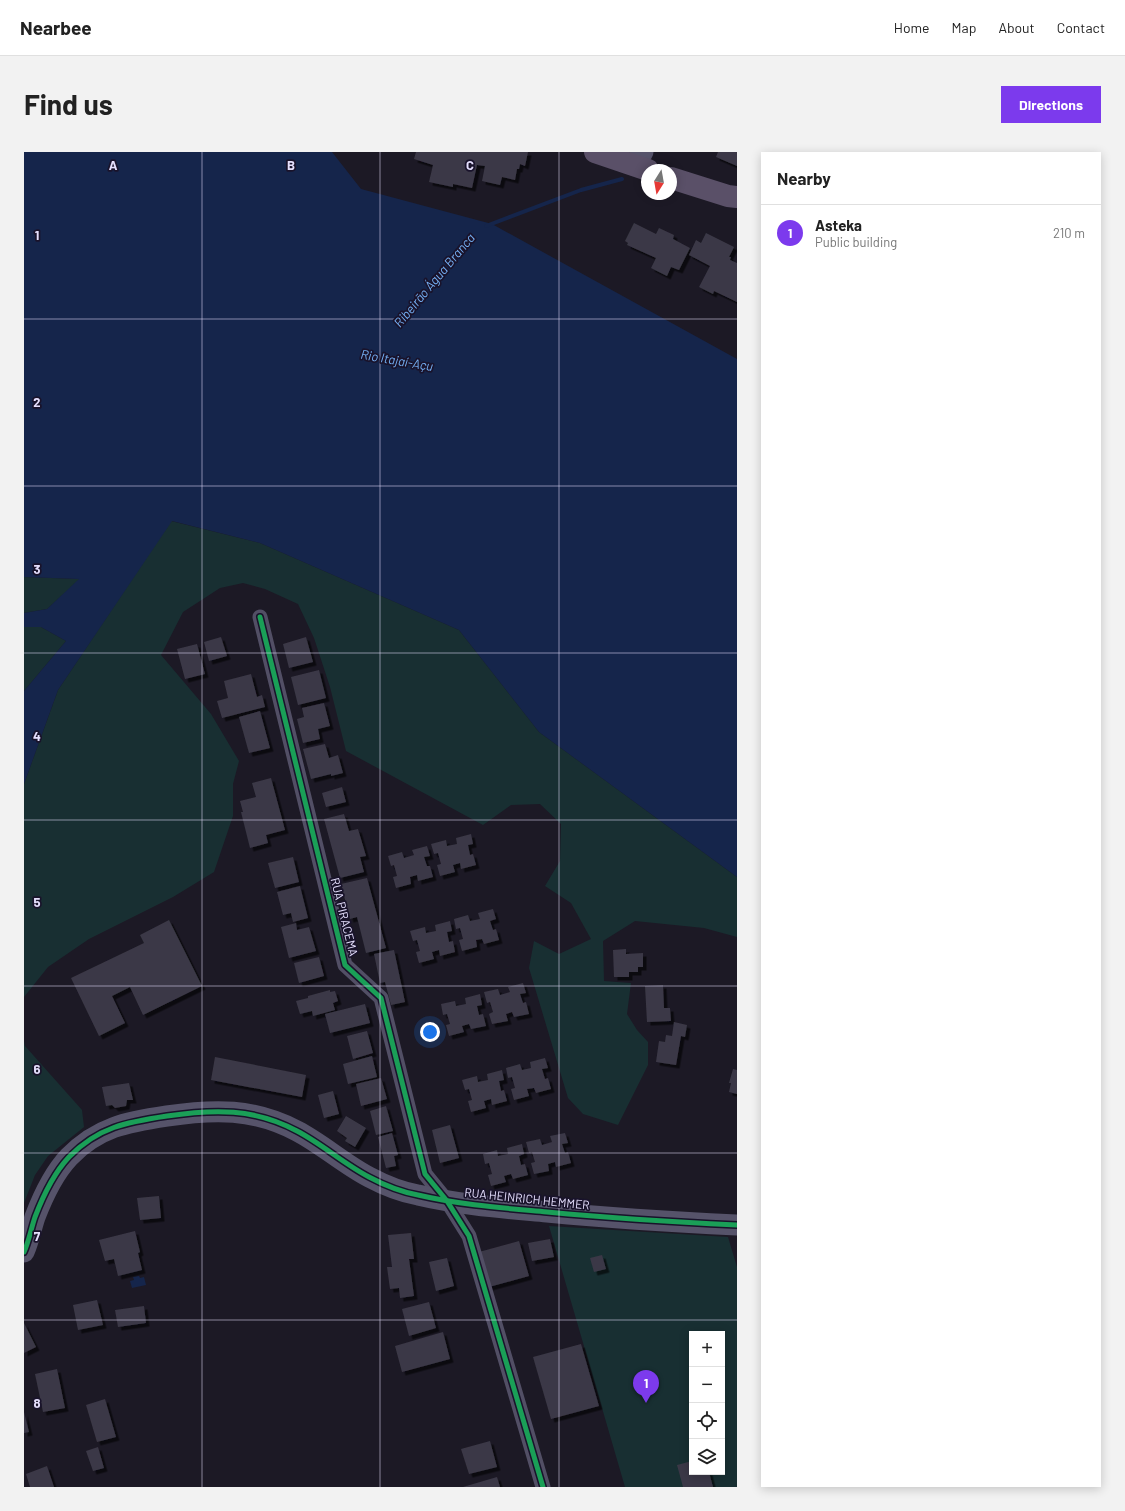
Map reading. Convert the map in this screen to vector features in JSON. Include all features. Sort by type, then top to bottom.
[{"type":"main road","points":[[595,152],[642,162]]},
{"type":"main road","points":[[677,180],[728,196],[737,197]]},
{"type":"street","name":"RUA PIRACEMA","points":[[260,617],[345,965],[381,998],[425,1174],[447,1201],[469,1236],[544,1487]]},
{"type":"street","name":"RUA HEINRICH HEMMER","points":[[24,1252],[36,1217],[51,1181],[68,1158],[91,1138],[112,1127],[137,1121],[194,1112],[238,1112],[268,1118],[298,1131],[368,1177],[392,1188],[447,1201],[486,1207],[574,1215],[737,1225]]},
{"type":"green space","points":[[171,521],[260,543],[459,630],[539,732],[737,877],[737,937],[704,928],[635,921],[603,941],[604,981],[631,983],[627,1014],[637,1030],[648,1042],[648,1065],[618,1125],[583,1114],[568,1098],[529,968],[534,941],[559,954],[591,939],[571,903],[545,886],[560,861],[561,824],[540,804],[511,805],[483,825],[346,751],[330,687],[314,638],[298,604],[265,589],[243,583],[220,588],[183,612],[161,655],[211,714],[239,761],[233,784],[233,816],[214,872],[173,897],[89,939],[48,967],[24,997],[24,784],[58,690]]},
{"type":"green space","points":[[24,577],[80,579],[47,609],[24,613]]},
{"type":"green space","points":[[24,627],[41,627],[66,641],[24,691]]},
{"type":"green space","points":[[24,1041],[25,1046],[82,1110],[84,1127],[48,1156],[35,1175],[24,1203]]},
{"type":"green space","points":[[549,1226],[728,1237],[737,1267],[737,1487],[625,1487]]},
{"type":"water","name":"Rio Itajaí-Açu","points":[[24,152],[332,152],[361,189],[492,224],[737,359],[737,877],[539,732],[459,630],[260,543],[172,521],[58,690],[24,784],[24,691],[66,641],[41,627],[24,627],[24,613],[47,609],[79,579],[24,577]]},
{"type":"water","points":[[139,1276],[140,1278],[144,1277],[146,1285],[132,1288],[130,1281],[134,1280],[133,1277]]},
{"type":"building","points":[[416,152],[528,152],[525,166],[520,164],[519,169],[517,169],[515,180],[502,177],[500,185],[482,181],[485,166],[477,165],[472,188],[453,184],[453,187],[429,182],[433,165],[414,159]]},
{"type":"building","points":[[718,152],[737,152],[737,166],[716,157]]},
{"type":"building","points":[[634,223],[656,234],[659,228],[674,235],[673,239],[690,248],[679,270],[671,267],[667,276],[651,268],[656,258],[627,245],[628,243],[625,241]]},
{"type":"building","points":[[706,233],[734,247],[729,257],[731,257],[730,260],[737,263],[737,302],[714,291],[713,294],[699,287],[710,266],[689,255],[696,240],[701,243]]},
{"type":"building","points":[[221,637],[227,656],[209,661],[204,642]]},
{"type":"building","points":[[306,637],[313,662],[289,668],[283,644]]},
{"type":"building","points":[[197,644],[205,674],[185,679],[177,649]]},
{"type":"building","points":[[319,670],[326,698],[298,705],[291,677]]},
{"type":"building","points":[[251,674],[257,697],[262,695],[265,707],[222,718],[217,701],[228,698],[224,681]]},
{"type":"building","points":[[324,703],[330,726],[318,729],[320,739],[303,743],[297,719],[304,717],[302,708]]},
{"type":"building","points":[[260,711],[270,748],[249,753],[239,717]]},
{"type":"building","points":[[325,744],[329,758],[338,755],[343,773],[331,776],[331,774],[311,779],[303,749]]},
{"type":"building","points":[[271,778],[285,830],[266,835],[268,843],[250,848],[241,812],[243,812],[240,801],[256,797],[252,783]]},
{"type":"building","points":[[342,787],[346,802],[326,807],[322,793]]},
{"type":"building","points":[[344,814],[349,831],[358,829],[366,856],[360,857],[364,872],[340,878],[324,819]]},
{"type":"building","points":[[471,834],[473,844],[468,845],[470,855],[473,854],[476,865],[461,869],[460,863],[453,865],[455,872],[440,876],[437,865],[441,864],[438,853],[434,854],[431,844],[446,840],[447,846],[457,844],[456,838]]},
{"type":"building","points":[[427,846],[430,856],[424,857],[427,866],[430,866],[433,877],[418,881],[417,875],[410,877],[411,884],[396,888],[393,877],[397,876],[394,865],[391,866],[388,856],[402,852],[404,858],[414,855],[412,850]]},
{"type":"building","points":[[293,857],[299,882],[275,888],[268,863]]},
{"type":"building","points":[[367,878],[386,948],[366,953],[357,917],[350,919],[341,884]]},
{"type":"building","points":[[300,886],[308,918],[293,922],[291,913],[283,915],[277,892]]},
{"type":"building","points":[[493,909],[496,919],[490,921],[493,930],[496,929],[499,940],[484,944],[482,939],[476,940],[477,947],[462,951],[459,940],[463,939],[460,928],[456,929],[454,919],[468,915],[470,921],[480,919],[478,913]]},
{"type":"building","points":[[169,920],[202,986],[143,1015],[130,987],[112,996],[125,1023],[99,1036],[71,978],[144,943],[140,935]]},
{"type":"building","points":[[450,921],[452,931],[447,932],[449,942],[453,941],[455,952],[440,956],[439,950],[432,952],[434,959],[419,963],[416,952],[420,951],[417,940],[413,941],[410,931],[425,927],[426,933],[436,931],[435,925]]},
{"type":"building","points":[[296,923],[297,930],[309,927],[316,951],[289,958],[281,927]]},
{"type":"building","points":[[626,949],[626,954],[643,953],[643,967],[638,967],[638,972],[629,972],[629,977],[614,977],[613,950]]},
{"type":"building","points":[[394,950],[405,1002],[391,1005],[385,982],[380,983],[374,954]]},
{"type":"building","points":[[319,957],[324,976],[299,983],[294,963]]},
{"type":"building","points":[[523,983],[526,993],[520,994],[523,1003],[526,1002],[529,1014],[514,1017],[512,1012],[506,1014],[508,1021],[492,1024],[489,1014],[493,1012],[490,1002],[487,1003],[484,992],[498,989],[500,995],[510,992],[508,987]]},
{"type":"building","points":[[663,985],[664,1008],[670,1008],[671,1021],[647,1022],[645,986]]},
{"type":"building","points":[[330,990],[330,992],[335,991],[338,1001],[333,1003],[335,1010],[313,1016],[312,1011],[300,1014],[296,1001]]},
{"type":"building","points":[[480,994],[482,1005],[477,1006],[479,1015],[483,1014],[486,1026],[471,1029],[469,1024],[462,1026],[464,1032],[449,1036],[446,1025],[450,1024],[447,1014],[443,1015],[441,1004],[455,1001],[456,1006],[466,1004],[465,998]]},
{"type":"building","points":[[365,1004],[370,1023],[330,1033],[325,1014]]},
{"type":"building","points":[[674,1022],[687,1025],[685,1037],[681,1036],[676,1065],[656,1062],[659,1041],[665,1042],[666,1035],[672,1036]]},
{"type":"building","points":[[367,1031],[373,1053],[353,1059],[347,1036]]},
{"type":"building","points":[[372,1056],[377,1077],[348,1084],[343,1064]]},
{"type":"building","points":[[215,1057],[306,1075],[302,1097],[211,1080]]},
{"type":"building","points":[[545,1058],[548,1068],[542,1069],[545,1079],[548,1078],[551,1089],[536,1093],[534,1088],[527,1089],[529,1096],[514,1100],[511,1089],[515,1088],[512,1077],[508,1078],[506,1068],[520,1064],[522,1070],[531,1068],[530,1062]]},
{"type":"building","points":[[733,1069],[737,1070],[737,1094],[729,1092],[731,1083],[729,1083]]},
{"type":"building","points":[[502,1070],[504,1080],[499,1081],[501,1091],[504,1090],[507,1101],[492,1105],[491,1099],[484,1101],[486,1108],[471,1112],[468,1101],[472,1100],[469,1089],[465,1090],[462,1080],[477,1076],[478,1082],[488,1080],[487,1074]]},
{"type":"building","points":[[381,1078],[387,1099],[361,1106],[356,1084]]},
{"type":"building","points":[[129,1083],[133,1100],[127,1100],[126,1106],[115,1108],[112,1105],[106,1106],[102,1087]]},
{"type":"building","points":[[333,1091],[339,1114],[324,1118],[318,1095]]},
{"type":"building","points":[[386,1106],[393,1131],[376,1135],[370,1111]]},
{"type":"building","points":[[346,1116],[366,1128],[355,1147],[345,1141],[347,1138],[337,1131]]},
{"type":"building","points":[[450,1125],[459,1158],[440,1163],[432,1130]]},
{"type":"building","points":[[392,1133],[398,1155],[394,1156],[396,1166],[386,1168],[378,1137]]},
{"type":"building","points":[[565,1133],[568,1143],[562,1144],[565,1153],[568,1152],[571,1163],[556,1167],[555,1162],[548,1164],[549,1171],[534,1174],[531,1163],[535,1162],[532,1152],[529,1153],[526,1142],[540,1139],[542,1145],[552,1142],[550,1136]]},
{"type":"building","points":[[522,1144],[524,1154],[519,1156],[521,1165],[525,1164],[528,1175],[513,1179],[511,1174],[504,1176],[506,1182],[491,1186],[488,1175],[492,1174],[489,1163],[485,1164],[483,1154],[497,1150],[498,1156],[508,1154],[507,1148]]},
{"type":"building","points":[[159,1196],[161,1218],[140,1220],[137,1198]]},
{"type":"building","points":[[135,1231],[140,1252],[138,1253],[142,1270],[118,1276],[114,1259],[105,1261],[99,1240]]},
{"type":"building","points":[[411,1233],[414,1259],[409,1259],[414,1296],[400,1298],[399,1288],[390,1289],[387,1267],[392,1267],[388,1235]]},
{"type":"building","points":[[550,1239],[554,1257],[532,1261],[528,1243]]},
{"type":"building","points":[[519,1241],[529,1276],[489,1287],[479,1252]]},
{"type":"building","points":[[602,1255],[606,1269],[594,1272],[590,1258]]},
{"type":"building","points":[[447,1258],[454,1286],[436,1291],[429,1262]]},
{"type":"building","points":[[97,1300],[103,1325],[78,1330],[73,1305]]},
{"type":"building","points":[[429,1302],[436,1328],[409,1336],[402,1309]]},
{"type":"building","points":[[144,1306],[146,1323],[118,1327],[115,1310]]},
{"type":"building","points":[[24,1323],[36,1347],[24,1353]]},
{"type":"building","points":[[443,1332],[450,1359],[402,1372],[395,1346]]},
{"type":"building","points":[[581,1344],[599,1406],[551,1419],[533,1357]]},
{"type":"building","points":[[57,1369],[65,1408],[43,1412],[35,1374]]},
{"type":"building","points":[[105,1399],[116,1437],[97,1442],[86,1405]]},
{"type":"building","points":[[24,1412],[29,1432],[24,1433]]},
{"type":"building","points":[[490,1441],[497,1467],[469,1474],[461,1449]]},
{"type":"building","points":[[98,1447],[104,1468],[93,1471],[86,1451]]},
{"type":"building","points":[[689,1462],[689,1475],[710,1475],[713,1487],[683,1487],[677,1465]]},
{"type":"building","points":[[47,1466],[54,1487],[30,1487],[26,1474]]},
{"type":"building","points":[[497,1477],[500,1487],[463,1487]]},
{"type":"waterway","name":"Ribeirão Água Branca","points":[[486,226],[581,190],[622,179]]},
{"type":"cycle path","points":[[260,617],[345,965],[381,998],[425,1174],[447,1201],[469,1236],[543,1487]]},
{"type":"cycle path","points":[[24,1252],[41,1201],[63,1164],[80,1147],[102,1132],[126,1124],[167,1116],[201,1112],[234,1112],[249,1114],[281,1123],[306,1136],[360,1172],[375,1180],[412,1194],[482,1206],[642,1220],[737,1225]]},
{"type":"place","name":"Asteka","points":[[646,1403]]}]
